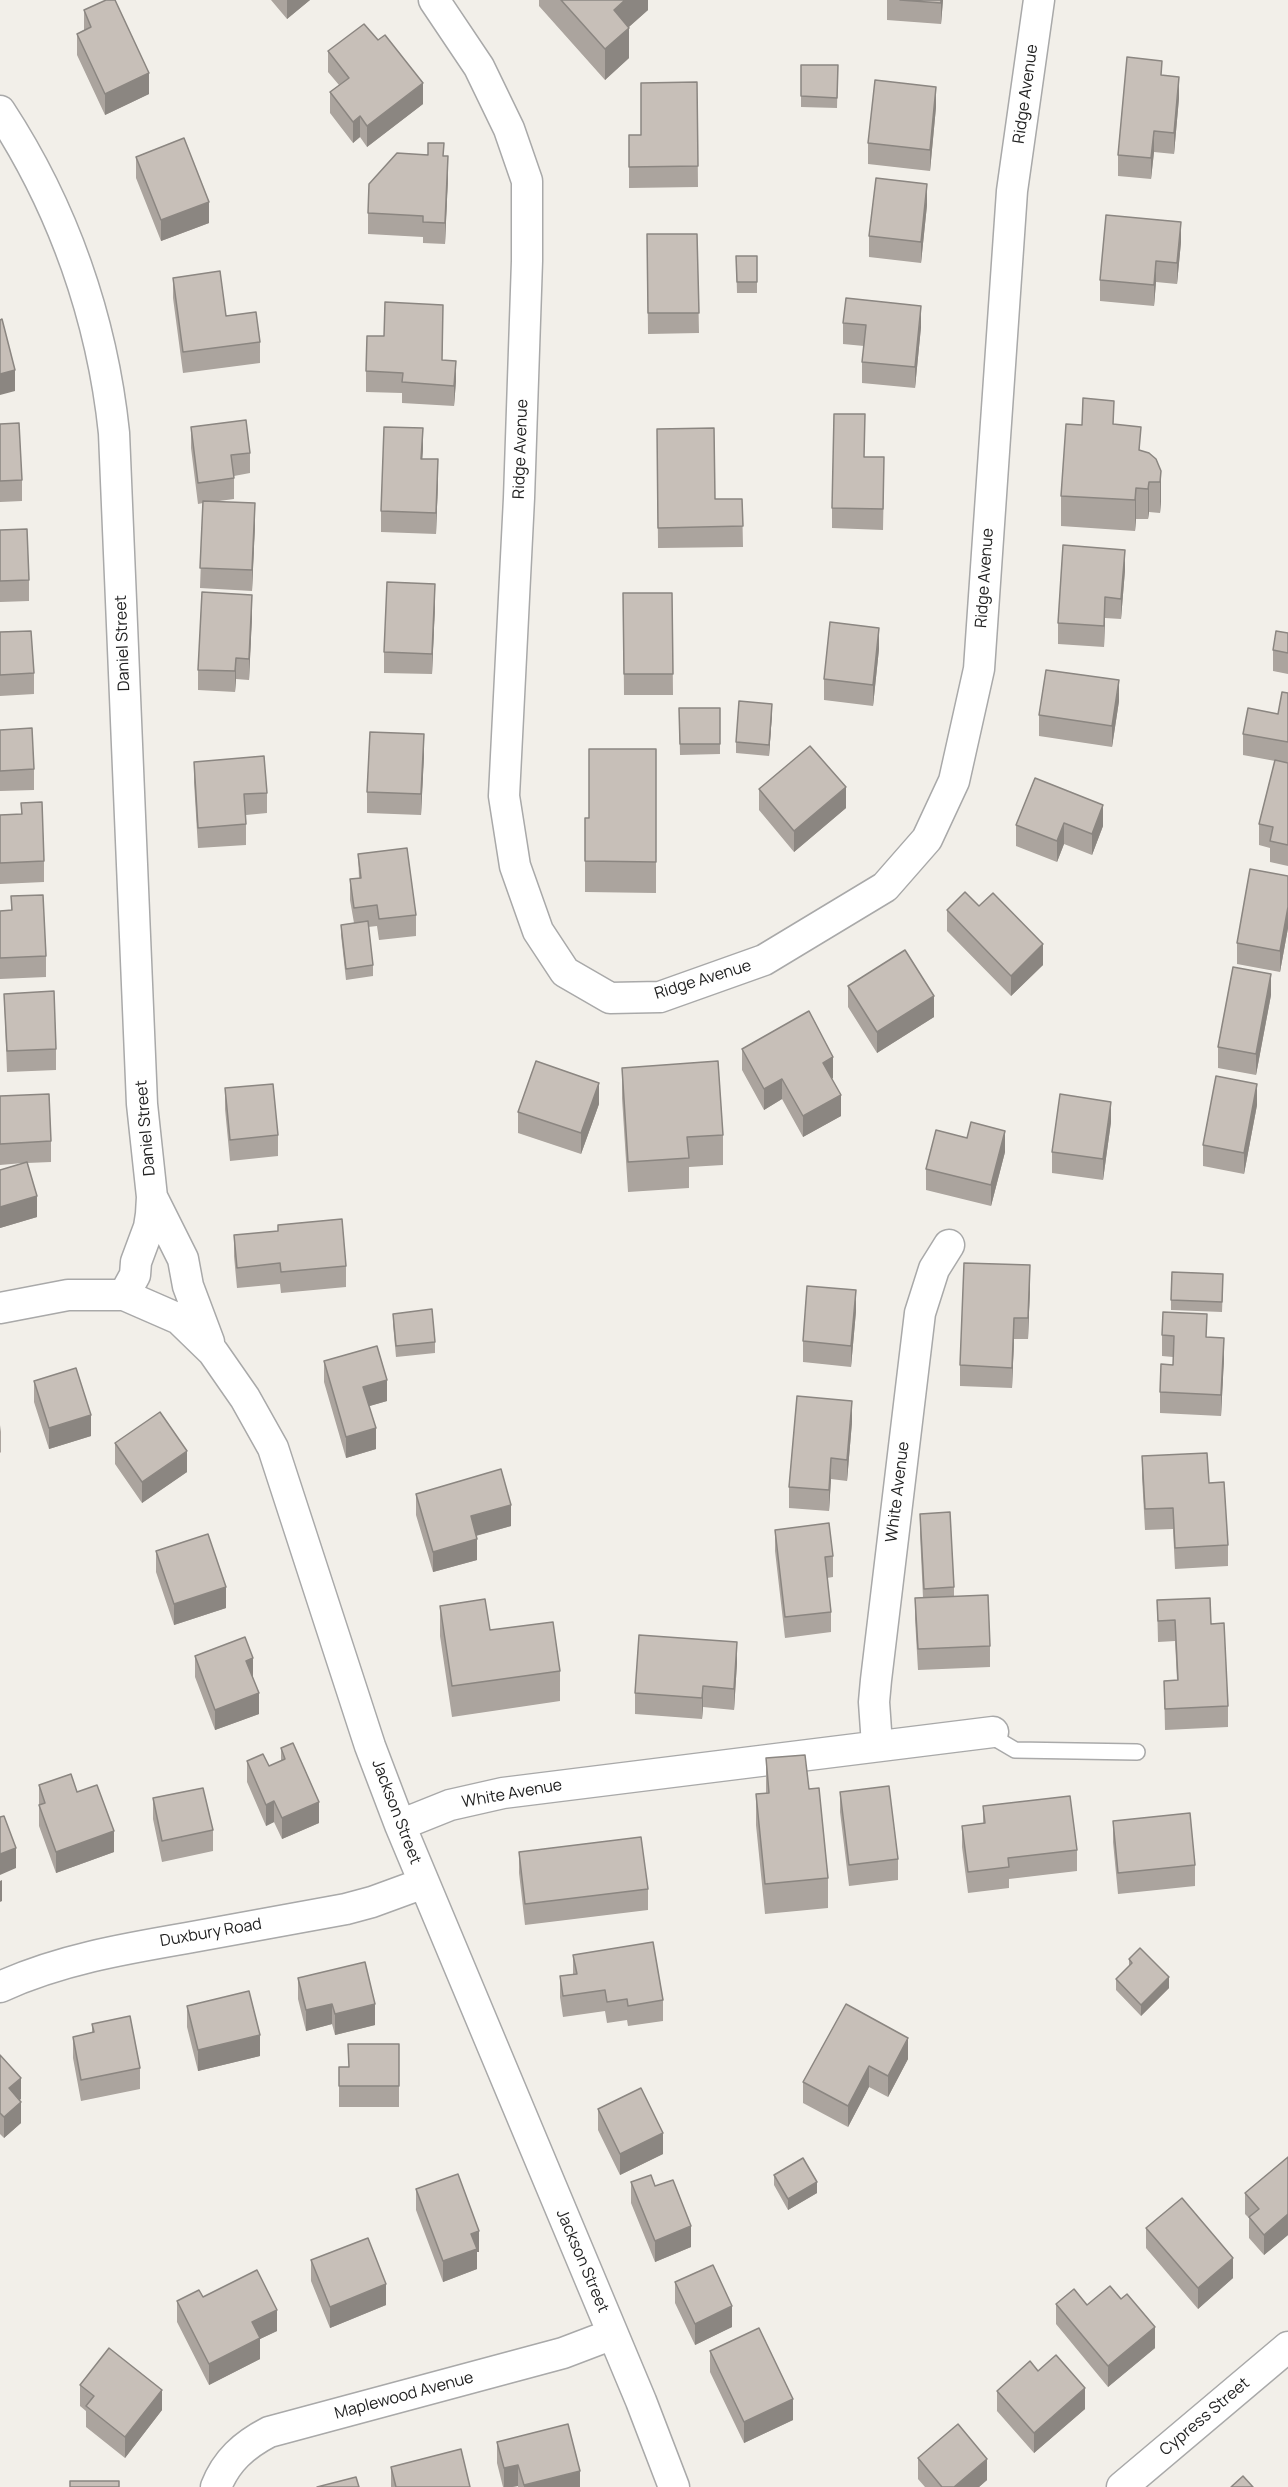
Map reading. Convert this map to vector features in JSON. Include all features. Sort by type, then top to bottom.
[{"type":"street","name":"Ridge Avenue","points":[[434,0],[479,67],[509,129],[527,181],[527,261],[519,498],[504,796],[515,866],[538,932],[565,972],[610,998],[660,997],[764,960],[885,887],[927,839],[954,781],[979,669],[1012,191],[1039,0]]},
{"type":"street","name":"Daniel Street","points":[[0,111],[28,157],[65,235],[92,311],[109,389],[114,433],[142,1104],[152,1197],[149,1227],[136,1262],[135,1275],[124,1295]]},
{"type":"street","name":"Daniel Street","points":[[152,1197],[183,1259],[188,1286],[213,1352]]},
{"type":"street","name":"White Avenue","points":[[877,1745],[874,1702],[876,1680],[920,1313],[934,1269],[949,1245]]},
{"type":"street","name":"Jackson Street","points":[[0,1308],[68,1295],[124,1295],[179,1319],[213,1352],[245,1398],[273,1448],[370,1746],[400,1825],[613,2334],[674,2487]]},
{"type":"street","name":"White Avenue","points":[[400,1825],[450,1805],[502,1793],[993,1732]]},
{"type":"street","name":"Duxbury Road","points":[[0,1987],[81,1959],[346,1909],[424,1883]]},
{"type":"street","name":"Maplewood Avenue","points":[[216,2487],[237,2452],[253,2440],[269,2433],[563,2353],[613,2334]]},
{"type":"street","name":"Cypress Street","points":[[1122,2487],[1288,2347]]},
{"type":"lane","points":[[993,1732],[998,1740],[1015,1750],[1137,1752]]},
{"type":"building","points":[[106,0],[115,0],[149,73],[105,94],[77,34],[91,27],[84,10]]},
{"type":"building","points":[[561,0],[625,0],[614,10],[629,28],[605,49]]},
{"type":"building","points":[[900,0],[941,0],[941,3]]},
{"type":"building","points":[[364,24],[378,40],[385,35],[423,83],[367,126],[360,116],[353,122],[330,92],[349,78],[328,51]]},
{"type":"building","points":[[1127,57],[1162,61],[1161,75],[1179,77],[1174,133],[1154,131],[1151,158],[1118,155]]},
{"type":"building","points":[[801,65],[838,65],[837,98],[801,96]]},
{"type":"building","points":[[875,80],[936,87],[930,150],[868,143]]},
{"type":"building","points":[[697,82],[698,166],[629,167],[629,135],[641,135],[641,83]]},
{"type":"building","points":[[184,138],[209,202],[161,220],[136,157]]},
{"type":"building","points":[[428,143],[444,143],[443,156],[448,156],[445,223],[423,222],[423,216],[368,213],[369,184],[397,153],[428,155]]},
{"type":"building","points":[[876,178],[927,184],[921,242],[869,236]]},
{"type":"building","points":[[1106,215],[1181,222],[1177,263],[1156,261],[1154,285],[1100,280]]},
{"type":"building","points":[[647,234],[697,234],[699,313],[648,313]]},
{"type":"building","points":[[736,256],[757,256],[757,282],[737,282]]},
{"type":"building","points":[[220,271],[226,316],[256,312],[260,342],[183,352],[173,278]]},
{"type":"building","points":[[846,298],[921,306],[915,367],[862,362],[866,325],[843,323]]},
{"type":"building","points":[[385,302],[443,305],[442,360],[456,361],[454,386],[402,382],[403,373],[366,371],[367,336],[384,336]]},
{"type":"building","points":[[2,319],[15,370],[0,374],[0,320]]},
{"type":"building","points":[[1083,398],[1114,401],[1113,424],[1141,427],[1139,450],[1149,453],[1156,459],[1161,471],[1160,482],[1149,482],[1148,489],[1136,488],[1135,500],[1061,496],[1066,424],[1082,425]]},
{"type":"building","points":[[834,414],[865,414],[864,457],[884,457],[883,509],[832,508]]},
{"type":"building","points":[[246,420],[250,453],[231,455],[234,478],[198,483],[191,427]]},
{"type":"building","points":[[19,423],[22,480],[0,481],[0,424]]},
{"type":"building","points":[[384,427],[423,428],[421,459],[438,459],[436,513],[381,511]]},
{"type":"building","points":[[714,428],[715,499],[742,499],[743,526],[658,528],[657,429]]},
{"type":"building","points":[[203,501],[255,503],[252,570],[200,568]]},
{"type":"building","points":[[27,529],[29,580],[0,581],[0,530]]},
{"type":"building","points":[[1063,545],[1125,550],[1121,599],[1105,597],[1104,626],[1058,623]]},
{"type":"building","points":[[387,582],[435,584],[432,654],[384,652]]},
{"type":"building","points":[[202,592],[252,595],[249,659],[236,658],[235,671],[198,670]]},
{"type":"building","points":[[623,593],[672,593],[673,674],[624,674]]},
{"type":"building","points":[[830,622],[879,628],[873,685],[824,679]]},
{"type":"building","points":[[31,631],[34,673],[0,675],[0,632]]},
{"type":"building","points":[[1276,631],[1288,633],[1288,653],[1273,650]]},
{"type":"building","points":[[1046,670],[1119,680],[1112,726],[1039,715]]},
{"type":"building","points":[[1282,692],[1288,693],[1288,742],[1243,734],[1248,708],[1278,714]]},
{"type":"building","points":[[739,701],[772,704],[769,745],[736,742]]},
{"type":"building","points":[[679,708],[720,708],[720,744],[680,744]]},
{"type":"building","points":[[32,728],[34,769],[0,771],[0,730]]},
{"type":"building","points":[[370,732],[424,734],[421,794],[367,792]]},
{"type":"building","points":[[810,746],[846,787],[794,831],[759,789]]},
{"type":"building","points":[[589,749],[656,749],[656,862],[585,861],[585,818],[589,818]]},
{"type":"building","points":[[264,756],[267,793],[244,794],[246,824],[198,828],[194,762]]},
{"type":"building","points":[[1275,760],[1288,763],[1288,845],[1270,841],[1273,827],[1259,824]]},
{"type":"building","points":[[1035,778],[1103,805],[1092,834],[1064,823],[1057,841],[1016,825]]},
{"type":"building","points":[[42,802],[44,861],[0,863],[0,815],[22,814],[21,803]]},
{"type":"building","points":[[407,848],[416,915],[379,919],[377,905],[354,908],[350,879],[361,878],[358,854]]},
{"type":"building","points":[[1250,869],[1288,876],[1288,907],[1280,951],[1237,943]]},
{"type":"building","points":[[965,892],[979,906],[993,893],[1043,944],[1011,976],[947,910]]},
{"type":"building","points":[[43,895],[46,956],[0,958],[0,911],[12,910],[11,896]]},
{"type":"building","points":[[368,921],[373,965],[346,969],[341,925]]},
{"type":"building","points":[[905,950],[934,996],[877,1032],[848,986]]},
{"type":"building","points":[[1233,967],[1271,974],[1256,1054],[1218,1047]]},
{"type":"building","points":[[54,991],[56,1049],[7,1051],[4,994]]},
{"type":"building","points":[[809,1011],[833,1057],[823,1063],[841,1095],[803,1116],[782,1079],[764,1089],[742,1049]]},
{"type":"building","points":[[536,1061],[599,1083],[581,1133],[518,1112]]},
{"type":"building","points":[[718,1061],[723,1135],[687,1137],[689,1158],[628,1162],[622,1068]]},
{"type":"building","points":[[1216,1076],[1257,1084],[1244,1153],[1203,1145]]},
{"type":"building","points":[[273,1084],[278,1135],[230,1140],[225,1088]]},
{"type":"building","points":[[49,1094],[51,1141],[0,1144],[0,1096]]},
{"type":"building","points":[[1060,1094],[1111,1102],[1103,1159],[1052,1152]]},
{"type":"building","points":[[971,1122],[1005,1131],[991,1185],[926,1169],[936,1130],[967,1138]]},
{"type":"building","points":[[27,1162],[37,1196],[0,1207],[0,1170]]},
{"type":"building","points":[[342,1219],[346,1266],[281,1272],[280,1263],[237,1268],[234,1235],[278,1231],[278,1225]]},
{"type":"building","points":[[964,1263],[1030,1265],[1028,1318],[1014,1318],[1012,1368],[960,1365]]},
{"type":"building","points":[[1172,1272],[1223,1274],[1222,1302],[1171,1300]]},
{"type":"building","points":[[807,1286],[856,1290],[851,1346],[803,1341]]},
{"type":"building","points":[[432,1309],[435,1342],[396,1346],[393,1314]]},
{"type":"building","points":[[1163,1312],[1207,1314],[1206,1337],[1224,1338],[1221,1395],[1160,1392],[1161,1364],[1173,1365],[1174,1336],[1162,1335]]},
{"type":"building","points":[[377,1346],[387,1380],[363,1387],[376,1428],[346,1437],[324,1361]]},
{"type":"building","points":[[76,1368],[91,1415],[49,1428],[34,1381]]},
{"type":"building","points":[[797,1396],[852,1401],[847,1460],[831,1458],[829,1490],[789,1487]]},
{"type":"building","points":[[160,1412],[187,1451],[142,1482],[115,1443]]},
{"type":"building","points":[[1207,1453],[1209,1483],[1224,1482],[1228,1545],[1175,1548],[1173,1508],[1145,1509],[1142,1456]]},
{"type":"building","points":[[501,1469],[511,1505],[471,1516],[477,1539],[433,1552],[416,1494]]},
{"type":"building","points":[[950,1512],[954,1587],[924,1589],[920,1514]]},
{"type":"building","points":[[829,1523],[833,1556],[825,1557],[831,1612],[785,1617],[775,1530]]},
{"type":"building","points":[[208,1534],[226,1587],[174,1604],[156,1551]]},
{"type":"building","points":[[988,1595],[990,1646],[918,1649],[915,1598]]},
{"type":"building","points":[[1210,1598],[1211,1624],[1224,1623],[1228,1706],[1165,1709],[1164,1681],[1178,1680],[1175,1620],[1158,1621],[1157,1600]]},
{"type":"building","points":[[485,1599],[490,1630],[553,1622],[560,1671],[452,1686],[440,1606]]},
{"type":"building","points":[[639,1635],[737,1642],[734,1689],[703,1686],[702,1698],[635,1693]]},
{"type":"building","points":[[245,1637],[253,1658],[246,1661],[259,1693],[215,1710],[195,1656]]},
{"type":"building","points":[[293,1743],[319,1802],[282,1818],[274,1801],[266,1805],[247,1761],[263,1754],[269,1766],[285,1759],[281,1748]]},
{"type":"building","points":[[805,1755],[809,1789],[819,1788],[828,1878],[765,1884],[756,1794],[769,1793],[766,1758]]},
{"type":"building","points":[[71,1774],[77,1792],[97,1785],[114,1831],[56,1852],[39,1805],[45,1803],[39,1785]]},
{"type":"building","points":[[889,1786],[898,1859],[849,1865],[840,1792]]},
{"type":"building","points":[[203,1788],[213,1830],[162,1841],[153,1798]]},
{"type":"building","points":[[1070,1796],[1077,1850],[1008,1858],[1009,1867],[968,1872],[962,1826],[985,1823],[983,1806]]},
{"type":"building","points":[[1190,1813],[1195,1865],[1118,1873],[1113,1821]]},
{"type":"building","points":[[4,1816],[16,1848],[0,1854],[0,1817]]},
{"type":"building","points":[[641,1837],[648,1889],[525,1904],[519,1852]]},
{"type":"building","points":[[653,1942],[663,2000],[628,2006],[627,1999],[607,2002],[605,1990],[563,1996],[560,1976],[577,1974],[573,1955]]},
{"type":"building","points":[[1140,1948],[1169,1977],[1141,2005],[1116,1979],[1132,1963],[1129,1959]]},
{"type":"building","points":[[365,1962],[375,2004],[335,2014],[332,2004],[306,2010],[298,1978]]},
{"type":"building","points":[[249,1991],[260,2035],[198,2050],[187,2006]]},
{"type":"building","points":[[846,2004],[908,2038],[888,2076],[869,2066],[848,2106],[803,2082]]},
{"type":"building","points":[[130,2016],[140,2068],[81,2080],[73,2037],[94,2032],[92,2024]]},
{"type":"building","points":[[348,2044],[399,2044],[399,2086],[339,2086],[339,2067],[349,2067]]},
{"type":"building","points":[[0,2055],[21,2078],[9,2088],[21,2102],[4,2117],[0,2113]]},
{"type":"building","points":[[641,2088],[663,2133],[620,2154],[598,2109]]},
{"type":"building","points":[[1288,2157],[1288,2214],[1264,2235],[1249,2217],[1259,2209],[1245,2193]]},
{"type":"building","points":[[803,2158],[817,2182],[788,2199],[774,2175]]},
{"type":"building","points":[[458,2174],[479,2231],[471,2234],[477,2249],[443,2261],[416,2189]]},
{"type":"building","points":[[651,2175],[655,2186],[673,2180],[691,2226],[655,2241],[631,2182]]},
{"type":"building","points":[[1182,2198],[1233,2258],[1198,2288],[1146,2228]]},
{"type":"building","points":[[368,2238],[386,2284],[330,2307],[311,2260]]},
{"type":"building","points":[[713,2265],[732,2306],[695,2324],[675,2282]]},
{"type":"building","points":[[257,2270],[277,2310],[252,2322],[260,2338],[209,2364],[177,2301],[199,2290],[203,2297]]},
{"type":"building","points":[[1110,2286],[1121,2299],[1127,2294],[1155,2327],[1108,2366],[1056,2304],[1074,2289],[1087,2305]]},
{"type":"building","points":[[759,2328],[793,2399],[744,2422],[710,2351]]},
{"type":"building","points":[[109,2348],[162,2390],[125,2437],[86,2406],[94,2396],[80,2385]]},
{"type":"building","points":[[1056,2355],[1085,2388],[1034,2433],[997,2391],[1030,2361],[1038,2371]]},
{"type":"building","points":[[568,2424],[580,2471],[524,2485],[518,2465],[504,2468],[497,2442]]},
{"type":"building","points":[[958,2424],[987,2459],[954,2487],[942,2487],[918,2458]]},
{"type":"building","points":[[461,2449],[470,2487],[396,2487],[391,2467]]},
{"type":"building","points":[[1243,2476],[1253,2487],[1231,2487]]},
{"type":"building","points":[[356,2477],[359,2487],[317,2487]]},
{"type":"building","points":[[70,2481],[119,2481],[119,2487],[70,2487]]}]
